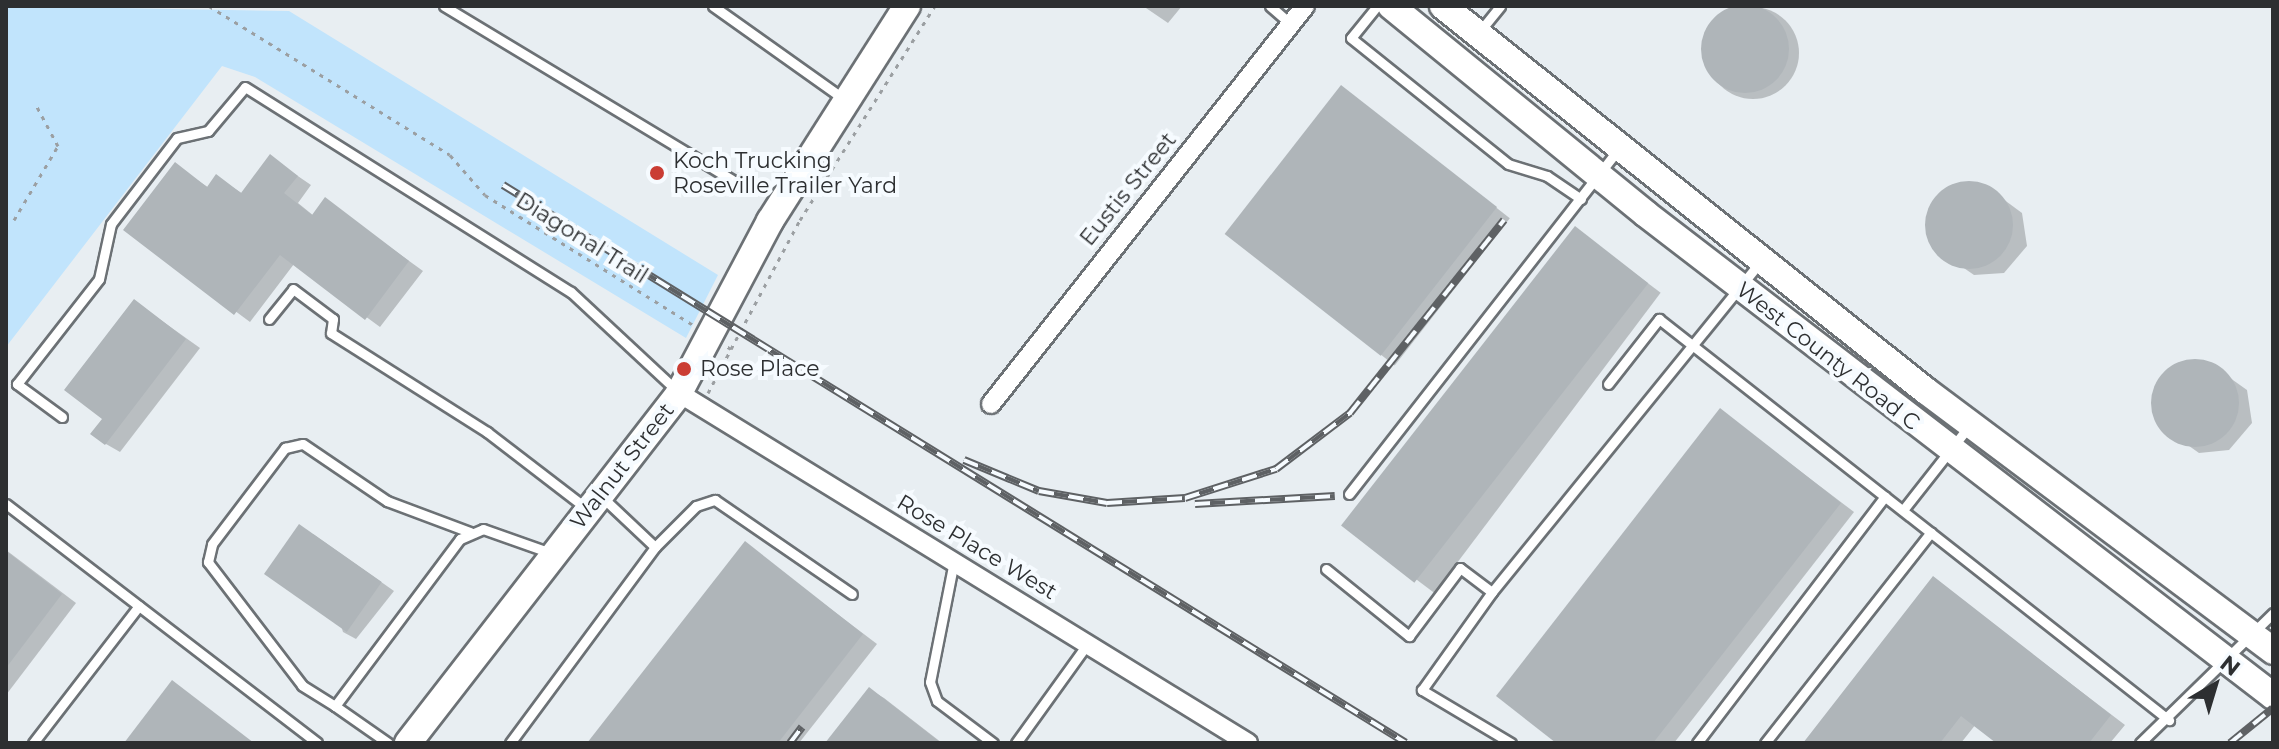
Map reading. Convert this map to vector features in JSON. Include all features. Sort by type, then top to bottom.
[{"type":"main road","name":"Walnut Street","points":[[408,743],[679,393],[709,335],[847,100],[907,6]]},
{"type":"main road","name":"West County Road C","points":[[1391,6],[1740,287],[2273,696]]},
{"type":"main road","name":"West County Road C","points":[[1443,6],[1970,425],[2273,651]]},
{"type":"street","name":"Eustis Street","points":[[991,404],[1305,6]]},
{"type":"street","name":"Rose Place West","points":[[679,393],[1248,743]]},
{"type":"lane","points":[[444,6],[732,180]]},
{"type":"lane","points":[[713,6],[847,100]]},
{"type":"lane","points":[[1270,6],[1291,24]]},
{"type":"lane","points":[[1377,6],[1351,38],[1508,164],[1547,176],[1581,199]]},
{"type":"lane","points":[[1478,34],[1500,6]]},
{"type":"lane","points":[[62,417],[17,384],[99,279],[111,224],[177,138],[208,131],[245,87],[571,292],[679,393]]},
{"type":"lane","points":[[1349,494],[1620,148]]},
{"type":"lane","points":[[1511,743],[1422,690],[1492,592],[1761,261]]},
{"type":"lane","points":[[269,319],[293,289],[333,319],[331,333],[594,502],[655,547]]},
{"type":"lane","points":[[1608,384],[1659,319],[2169,720]]},
{"type":"lane","points":[[1903,510],[1970,425]]},
{"type":"lane","points":[[388,743],[302,685],[208,562],[212,544],[285,448],[303,444],[387,501],[470,532],[483,529],[555,554]]},
{"type":"lane","points":[[1697,743],[1885,496]]},
{"type":"lane","points":[[510,743],[655,547],[696,506],[715,500],[852,594]]},
{"type":"lane","points":[[6,504],[317,743]]},
{"type":"lane","points":[[335,706],[470,532]]},
{"type":"lane","points":[[1765,743],[1931,532]]},
{"type":"lane","points":[[954,561],[930,682],[937,701],[993,743]]},
{"type":"lane","points":[[1326,569],[1409,636],[1460,568],[1492,592]]},
{"type":"lane","points":[[33,743],[139,606]]},
{"type":"lane","points":[[2140,743],[2169,720],[2224,657],[2273,613]]},
{"type":"lane","points":[[1016,743],[1088,643]]},
{"type":"path","name":"Diagonal Trail","points":[[209,6],[450,155],[494,202],[709,335]]},
{"type":"path","points":[[731,349],[800,220],[935,6]]},
{"type":"path","points":[[14,220],[58,146],[36,105]]},
{"type":"shaded area","points":[[6,6],[289,11],[718,275],[686,338],[255,77],[222,66],[6,347]]},
{"type":"building","points":[[1745,5],[1762,8],[1776,18],[1786,32],[1789,49],[1786,66],[1776,80],[1762,90],[1745,93],[1728,90],[1714,80],[1704,66],[1701,49],[1704,32],[1714,18],[1728,8]]},
{"type":"building","points":[[1341,85],[1497,207],[1381,356],[1225,234]]},
{"type":"building","points":[[270,154],[298,176],[284,193],[312,215],[325,197],[409,261],[365,320],[280,255],[234,315],[123,230],[175,162],[207,187],[216,174],[241,193]]},
{"type":"building","points":[[1969,181],[1986,184],[2000,194],[2010,208],[2013,225],[2010,242],[2000,256],[1986,266],[1969,269],[1952,266],[1938,256],[1928,242],[1925,225],[1928,208],[1938,194],[1952,184]]},
{"type":"building","points":[[1575,226],[1648,283],[1414,583],[1341,525]]},
{"type":"building","points":[[134,299],[186,339],[105,445],[90,434],[102,419],[64,390]]},
{"type":"building","points":[[2195,359],[2212,362],[2226,372],[2236,386],[2239,403],[2236,420],[2226,434],[2212,444],[2195,447],[2178,444],[2164,434],[2154,420],[2151,403],[2154,386],[2164,372],[2178,362]]},
{"type":"building","points":[[1720,408],[1841,503],[1653,743],[1556,743],[1496,696]]},
{"type":"building","points":[[299,524],[382,582],[347,632],[264,574]]},
{"type":"building","points":[[745,541],[863,634],[778,743],[587,743]]},
{"type":"building","points":[[6,551],[62,594],[6,668]]},
{"type":"building","points":[[1933,576],[2111,715],[2089,743],[1996,743],[1961,716],[1940,743],[1803,743]]},
{"type":"building","points":[[172,680],[254,743],[124,743]]},
{"type":"building","points":[[869,687],[941,743],[825,743]]},
{"type":"railway","points":[[503,185],[1406,743]]},
{"type":"railway","points":[[964,460],[1039,491],[1107,503],[1185,498],[1276,469],[1350,413],[1504,220]]},
{"type":"railway","points":[[1195,504],[1335,496]]},
{"type":"railway","points":[[2230,743],[2273,708]]},
{"type":"railway","points":[[790,743],[802,727]]},
{"type":"place","name":"Koch Trucking Roseville Trailer Yard","points":[[657,173]]},
{"type":"place","name":"Rose Place","points":[[684,369]]}]
